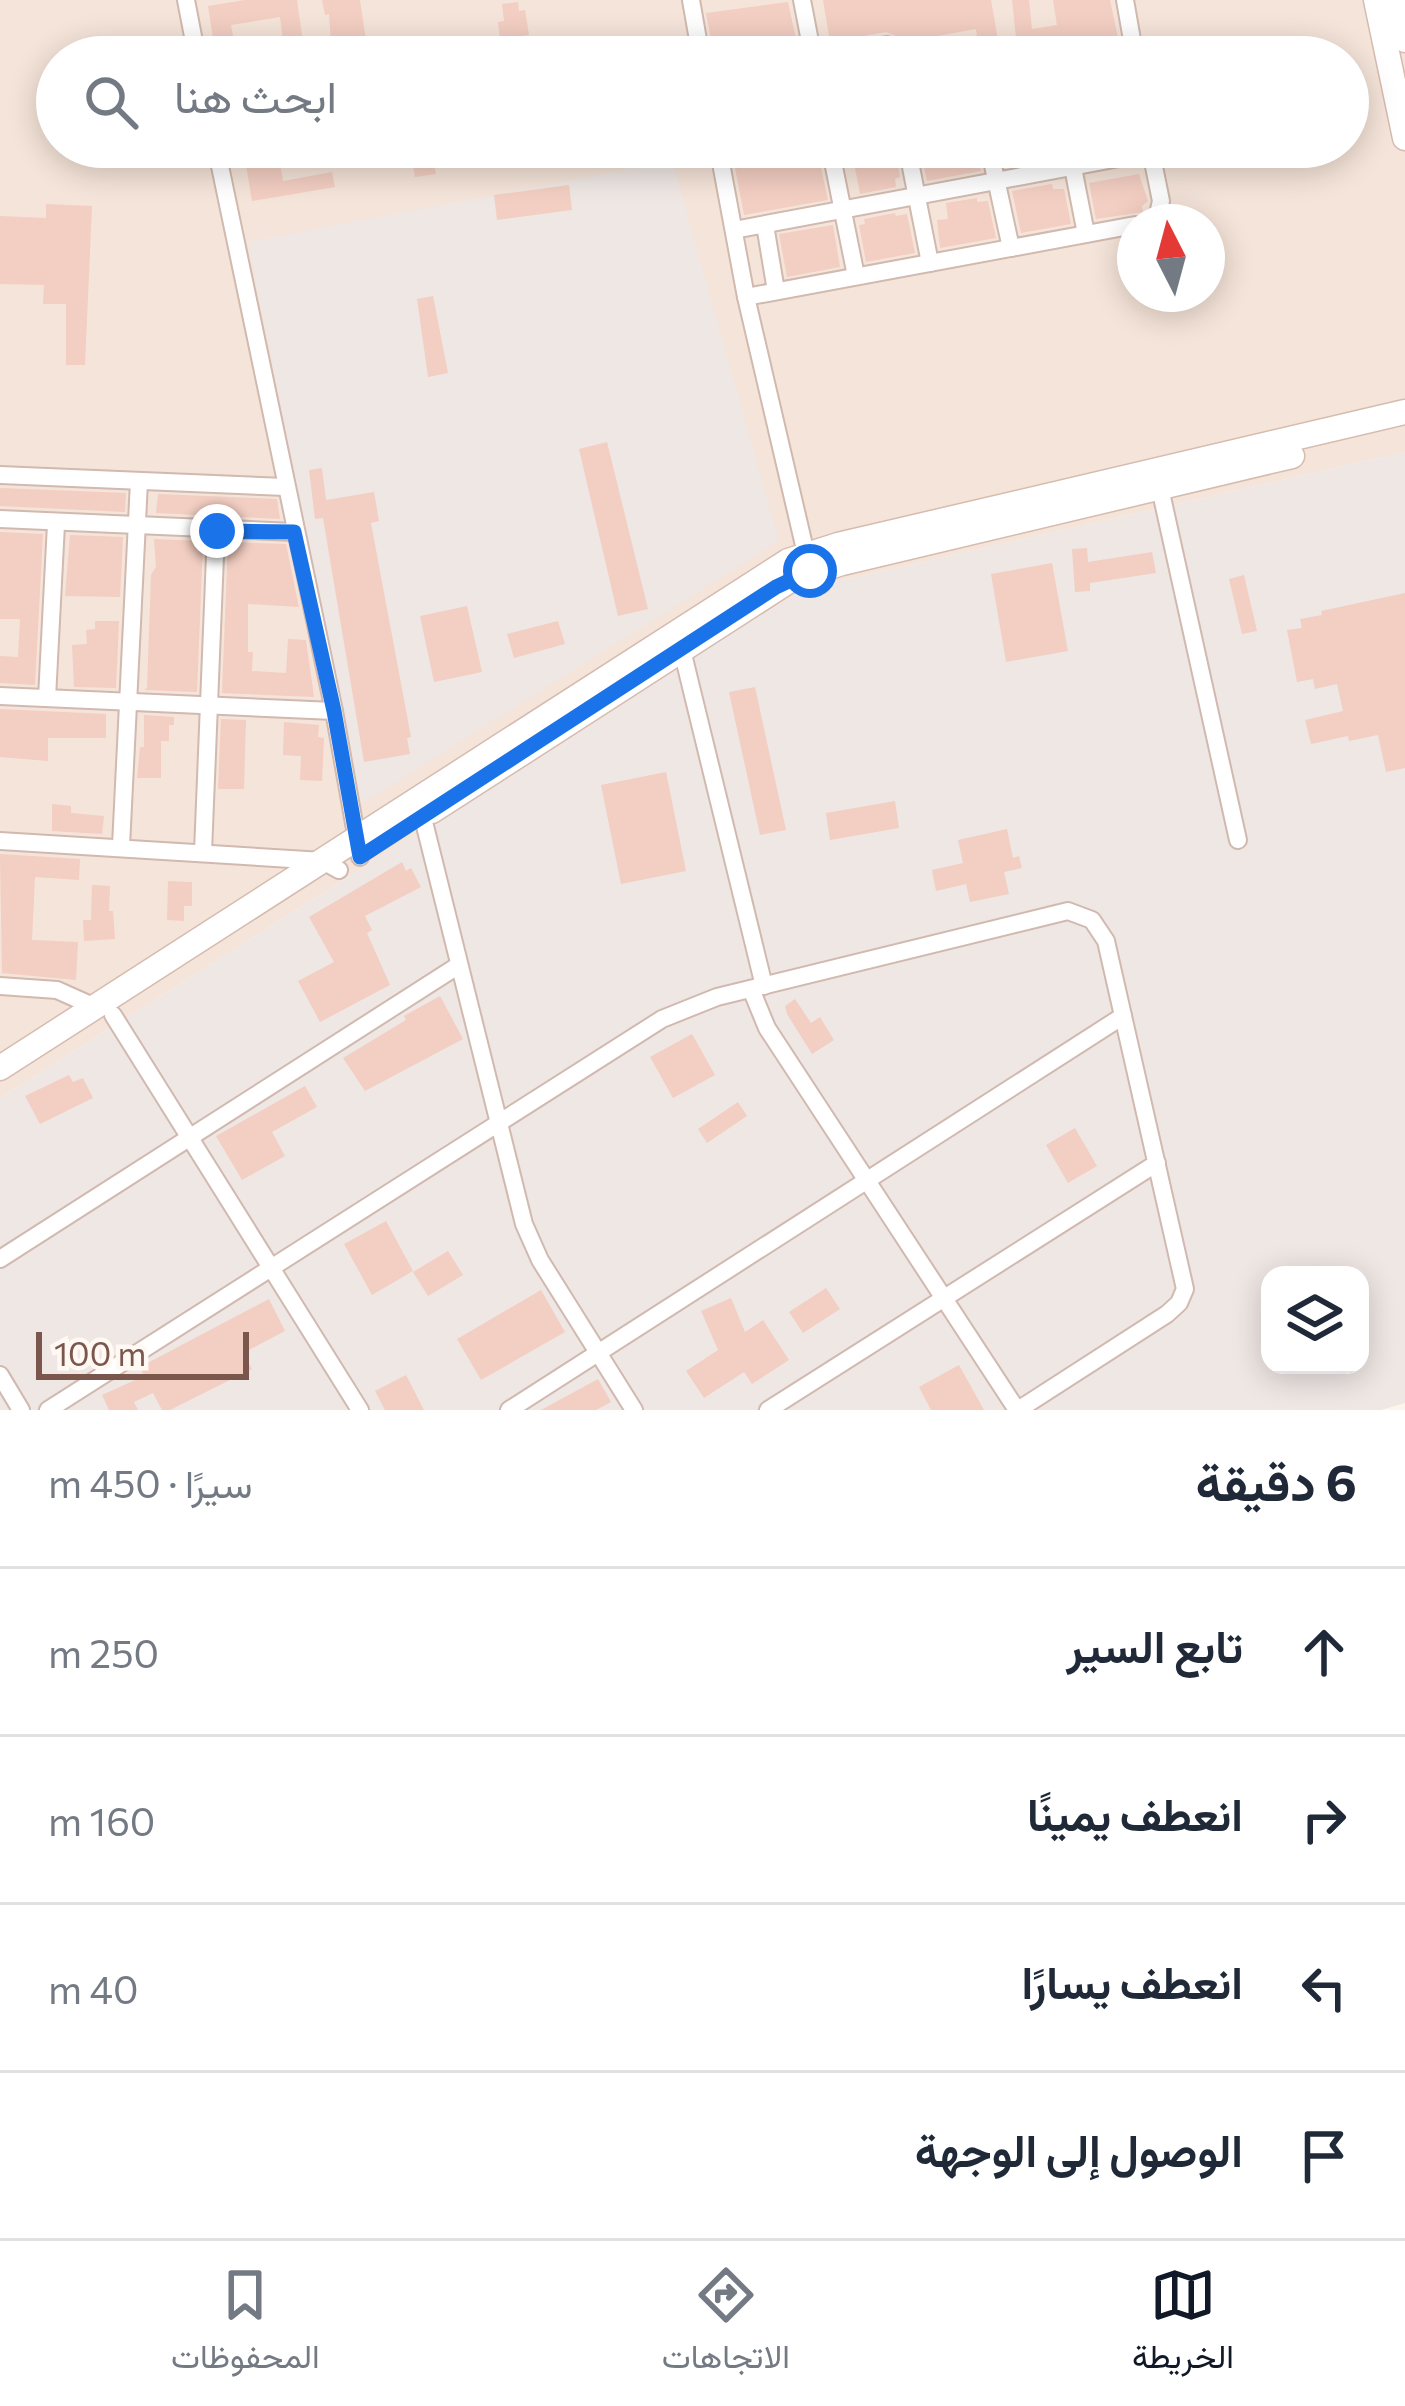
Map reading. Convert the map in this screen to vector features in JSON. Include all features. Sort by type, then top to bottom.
[{"type":"main road","points":[[1376,0],[1405,138]]},
{"type":"main road","points":[[1396,0],[1405,40]]},
{"type":"main road","points":[[0,1086],[104,1011],[345,857],[772,569],[806,554],[1405,412]]},
{"type":"main road","points":[[345,857],[423,818],[776,587],[810,571],[1405,430]]},
{"type":"main road","points":[[0,1069],[104,1011]]},
{"type":"street","points":[[186,0],[193,36]]},
{"type":"street","points":[[691,0],[697,36]]},
{"type":"street","points":[[802,0],[810,36]]},
{"type":"street","points":[[1125,0],[1131,36]]},
{"type":"street","points":[[0,841],[345,857],[334,711],[220,168]]},
{"type":"street","points":[[722,168],[746,297],[806,554]]},
{"type":"street","points":[[834,168],[856,277]]},
{"type":"street","points":[[912,168],[930,263]]},
{"type":"street","points":[[993,168],[1010,248]]},
{"type":"street","points":[[734,230],[1068,168]]},
{"type":"street","points":[[1073,168],[1086,234]]},
{"type":"street","points":[[1154,168],[1160,204]]},
{"type":"street","points":[[764,225],[776,291]]},
{"type":"street","points":[[746,297],[1117,228]]},
{"type":"street","points":[[0,475],[286,487]]},
{"type":"street","points":[[121,846],[139,481]]},
{"type":"street","points":[[1160,488],[1238,840]]},
{"type":"street","points":[[0,519],[294,532]]},
{"type":"street","points":[[47,698],[56,524]]},
{"type":"street","points":[[203,852],[217,531]]},
{"type":"street","points":[[48,1410],[662,1019],[757,987],[1068,911],[1092,920],[1102,933],[1185,1281],[1179,1303],[1017,1410],[767,1028],[757,987],[682,650]]},
{"type":"street","points":[[0,696],[334,711]]},
{"type":"street","points":[[423,818],[531,1242],[634,1410]]},
{"type":"street","points":[[0,1259],[459,965]]},
{"type":"street","points":[[0,986],[57,990],[104,1011],[191,1138],[360,1410]]},
{"type":"street","points":[[509,1410],[1123,1016]]},
{"type":"street","points":[[769,1410],[1157,1162]]},
{"type":"street","points":[[0,1376],[21,1410]]},
{"type":"shaded area","points":[[0,0],[1405,0],[1405,452],[800,590],[0,1098]]},
{"type":"shaded area","points":[[635,168],[674,168],[779,541],[361,804],[248,242]]},
{"type":"shaded area","points":[[1405,452],[1405,1403],[1381,1410],[0,1410],[0,1098],[800,590]]},
{"type":"building","points":[[297,0],[302,36],[282,36],[280,17],[231,25],[233,36],[213,36],[208,6]]},
{"type":"building","points":[[322,0],[360,0],[365,36],[331,36],[329,14],[325,15]]},
{"type":"building","points":[[823,0],[991,0],[997,36],[977,36],[976,29],[938,36],[886,32],[829,36]]},
{"type":"building","points":[[1012,0],[1029,0],[1032,29],[1057,25],[1053,0],[1110,0],[1118,36],[1016,36]]},
{"type":"building","points":[[518,2],[519,11],[525,10],[529,35],[500,36],[502,4]]},
{"type":"building","points":[[788,2],[795,36],[710,36],[706,13]]},
{"type":"building","points":[[246,168],[281,168],[283,181],[332,172],[335,187],[252,201]]},
{"type":"building","points":[[414,168],[435,168],[436,174],[415,177]]},
{"type":"building","points":[[735,168],[821,168],[828,200],[744,215]]},
{"type":"building","points":[[855,168],[898,168],[896,187],[860,194]]},
{"type":"building","points":[[924,168],[981,171],[927,181]]},
{"type":"building","points":[[1139,174],[1148,201],[1117,204],[1117,216],[1096,219],[1089,183]]},
{"type":"building","points":[[1052,184],[1053,189],[1064,189],[1071,224],[1021,233],[1012,191]]},
{"type":"building","points":[[569,185],[572,210],[497,220],[494,195]]},
{"type":"building","points":[[977,198],[977,202],[988,201],[996,238],[940,248],[937,220],[948,219],[946,203]]},
{"type":"building","points":[[46,204],[92,206],[85,365],[66,365],[66,304],[43,304],[44,285],[0,284],[0,216],[46,218]]},
{"type":"building","points":[[907,214],[915,253],[866,262],[859,225],[865,224],[864,219]]},
{"type":"building","points":[[833,225],[840,267],[787,277],[779,234]]},
{"type":"building","points":[[433,296],[448,373],[428,377],[417,299]]},
{"type":"building","points":[[607,442],[648,609],[618,616],[579,449]]},
{"type":"building","points":[[322,468],[326,500],[374,492],[379,521],[371,523],[411,737],[407,738],[410,754],[364,762],[323,518],[315,519],[309,470]]},
{"type":"building","points":[[0,488],[126,493],[125,512],[0,506]]},
{"type":"building","points":[[158,494],[277,499],[280,519],[156,513]]},
{"type":"building","points":[[0,532],[43,534],[35,685],[0,683],[0,656],[18,657],[20,619],[0,619]]},
{"type":"building","points":[[70,535],[123,537],[120,597],[65,596]]},
{"type":"building","points":[[154,539],[203,541],[197,692],[144,690],[151,575],[156,567]]},
{"type":"building","points":[[228,542],[286,544],[299,607],[248,604],[248,652],[253,652],[252,671],[286,673],[288,639],[306,640],[314,697],[222,693]]},
{"type":"building","points":[[1087,548],[1088,562],[1152,552],[1156,573],[1090,583],[1090,591],[1075,592],[1072,549]]},
{"type":"building","points":[[1052,563],[1068,651],[1006,662],[991,574]]},
{"type":"building","points":[[1244,575],[1257,631],[1242,634],[1229,579]]},
{"type":"building","points":[[1405,593],[1405,768],[1386,772],[1378,735],[1311,744],[1305,720],[1343,711],[1337,684],[1315,689],[1313,679],[1297,682],[1287,630],[1302,628],[1300,619],[1322,615],[1321,611]]},
{"type":"building","points":[[467,606],[482,672],[434,682],[420,616]]},
{"type":"building","points":[[95,621],[119,621],[116,688],[74,687],[72,645],[87,644],[86,630],[95,629]]},
{"type":"building","points":[[558,621],[565,644],[514,658],[507,634]]},
{"type":"building","points":[[755,687],[786,830],[760,835],[729,692]]},
{"type":"building","points":[[0,709],[106,714],[106,738],[48,738],[48,761],[0,757]]},
{"type":"building","points":[[144,715],[174,717],[169,741],[161,741],[161,778],[137,778]]},
{"type":"building","points":[[221,719],[246,720],[244,789],[218,789]]},
{"type":"building","points":[[284,722],[319,725],[318,737],[324,738],[322,781],[300,780],[301,756],[283,755]]},
{"type":"building","points":[[666,772],[686,871],[621,884],[601,785]]},
{"type":"building","points":[[895,801],[899,828],[830,840],[826,813]]},
{"type":"building","points":[[52,804],[71,806],[71,813],[104,816],[102,834],[52,831]]},
{"type":"building","points":[[1007,829],[1013,858],[1019,856],[1022,868],[1004,872],[1009,894],[970,902],[966,884],[936,891],[932,870],[963,863],[958,840]]},
{"type":"building","points":[[0,854],[80,859],[79,880],[35,877],[32,940],[78,942],[76,980],[2,973]]},
{"type":"building","points":[[402,862],[421,887],[365,916],[372,930],[367,933],[390,985],[320,1022],[298,981],[334,962],[309,917]]},
{"type":"building","points":[[168,881],[192,882],[192,906],[184,906],[184,921],[167,920]]},
{"type":"building","points":[[92,885],[110,886],[115,939],[84,941],[83,920],[91,920]]},
{"type":"building","points":[[440,996],[463,1039],[365,1091],[343,1058]]},
{"type":"building","points":[[795,999],[811,1023],[820,1017],[834,1040],[812,1054],[787,1014],[785,1006]]},
{"type":"building","points":[[692,1034],[715,1075],[673,1098],[650,1057]]},
{"type":"building","points":[[69,1075],[73,1082],[83,1078],[93,1098],[40,1124],[25,1096]]},
{"type":"building","points":[[305,1086],[317,1107],[272,1132],[285,1156],[242,1180],[216,1136]]},
{"type":"building","points":[[738,1102],[747,1116],[707,1143],[698,1129]]},
{"type":"building","points":[[1075,1128],[1097,1166],[1068,1183],[1046,1145]]},
{"type":"building","points":[[386,1221],[413,1271],[372,1295],[344,1244]]},
{"type":"building","points":[[448,1251],[463,1275],[428,1296],[413,1272]]},
{"type":"building","points":[[826,1288],[840,1309],[803,1333],[789,1312]]},
{"type":"building","points":[[541,1290],[565,1332],[481,1380],[457,1339]]},
{"type":"building","points":[[731,1298],[745,1332],[763,1320],[789,1360],[752,1384],[744,1372],[704,1398],[686,1371],[718,1350],[701,1311]]},
{"type":"building","points":[[269,1299],[285,1331],[243,1353],[252,1369],[170,1410],[162,1410],[153,1393],[134,1402],[138,1410],[109,1410],[102,1395],[144,1376],[140,1367]]},
{"type":"building","points":[[959,1365],[984,1410],[931,1410],[919,1387]]},
{"type":"building","points":[[406,1375],[424,1410],[385,1410],[375,1391]]},
{"type":"building","points":[[598,1379],[611,1402],[596,1410],[541,1410]]},
{"type":"route","points":[[217,531],[294,532],[360,857],[776,587],[810,571]]}]
